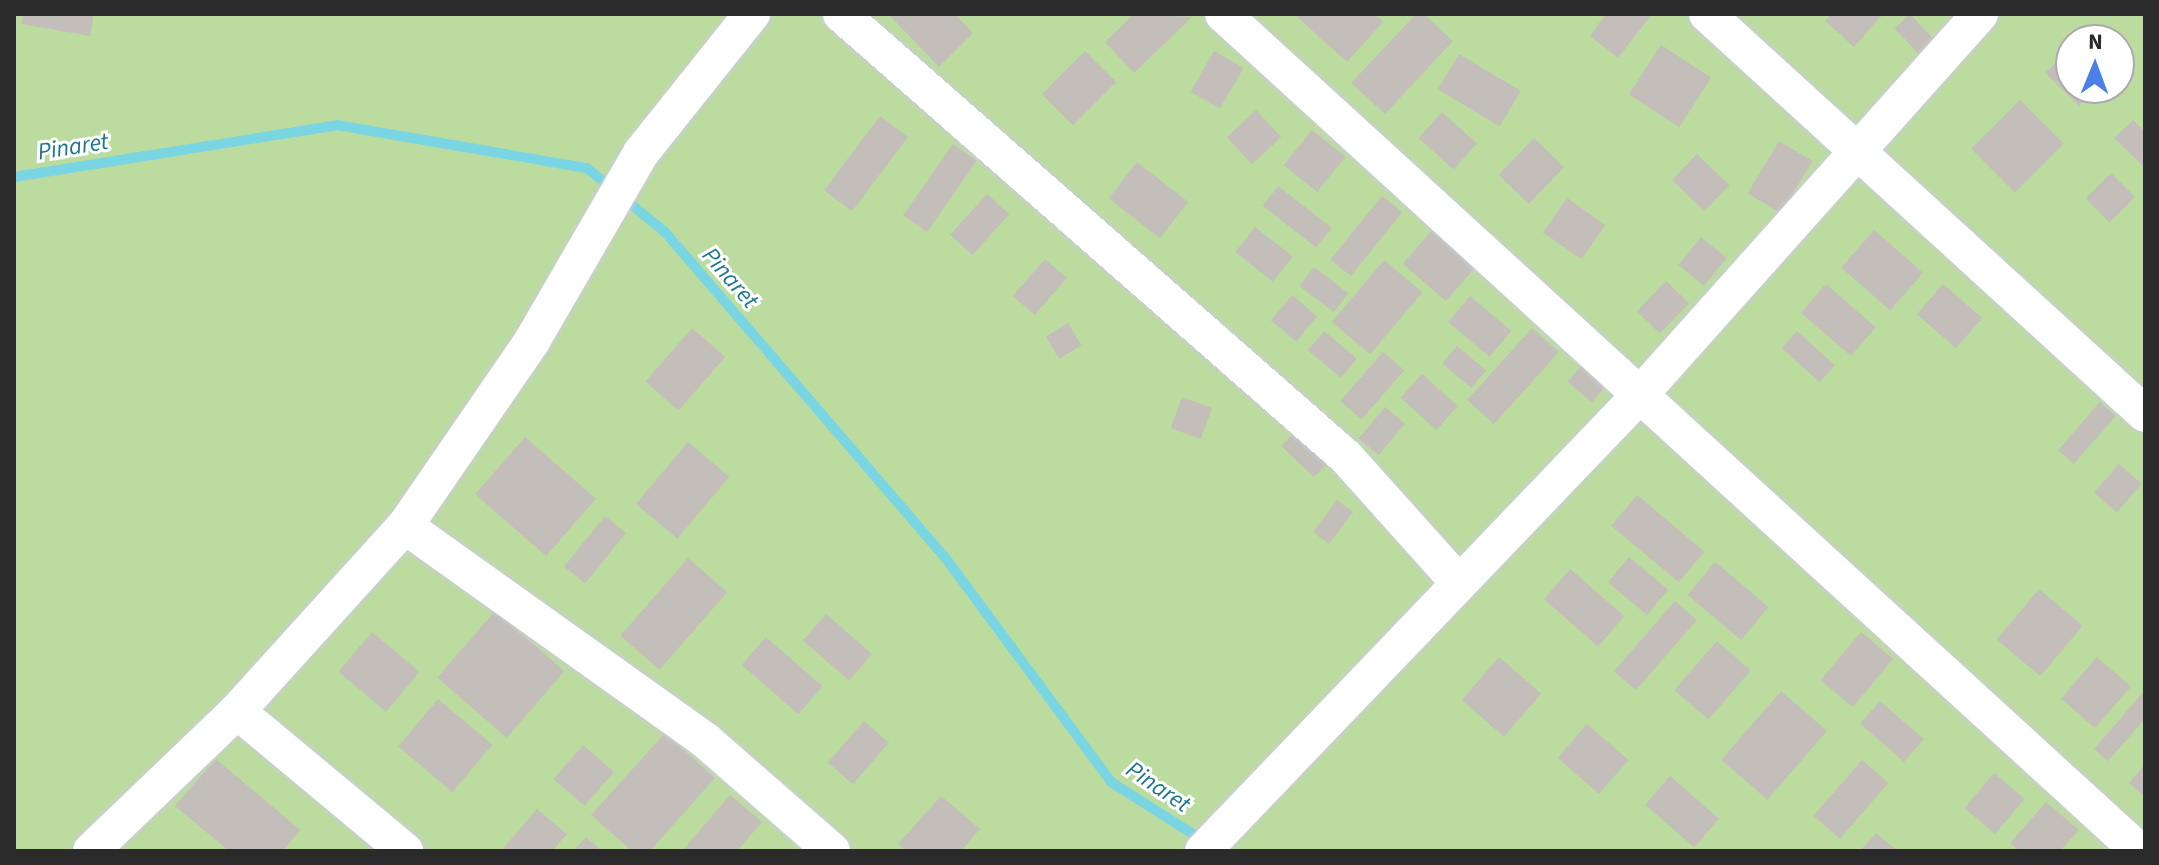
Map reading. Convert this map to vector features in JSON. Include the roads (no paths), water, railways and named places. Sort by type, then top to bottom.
[{"type":"street","points":[[91,851],[237,711],[405,526],[532,341],[641,153],[752,14]]},
{"type":"street","points":[[841,14],[1346,457],[1459,583]]},
{"type":"street","points":[[1223,14],[1637,398],[2139,851]]},
{"type":"street","points":[[1707,14],[2145,414]]},
{"type":"street","points":[[1203,851],[1637,398],[1853,149],[1980,14]]},
{"type":"street","points":[[405,526],[706,741],[832,851]]},
{"type":"street","points":[[237,711],[405,851]]},
{"type":"waterway","name":"Pinaret","points":[[14,177],[337,125],[587,168],[665,232],[944,556],[1111,782],[1204,841]]}]
